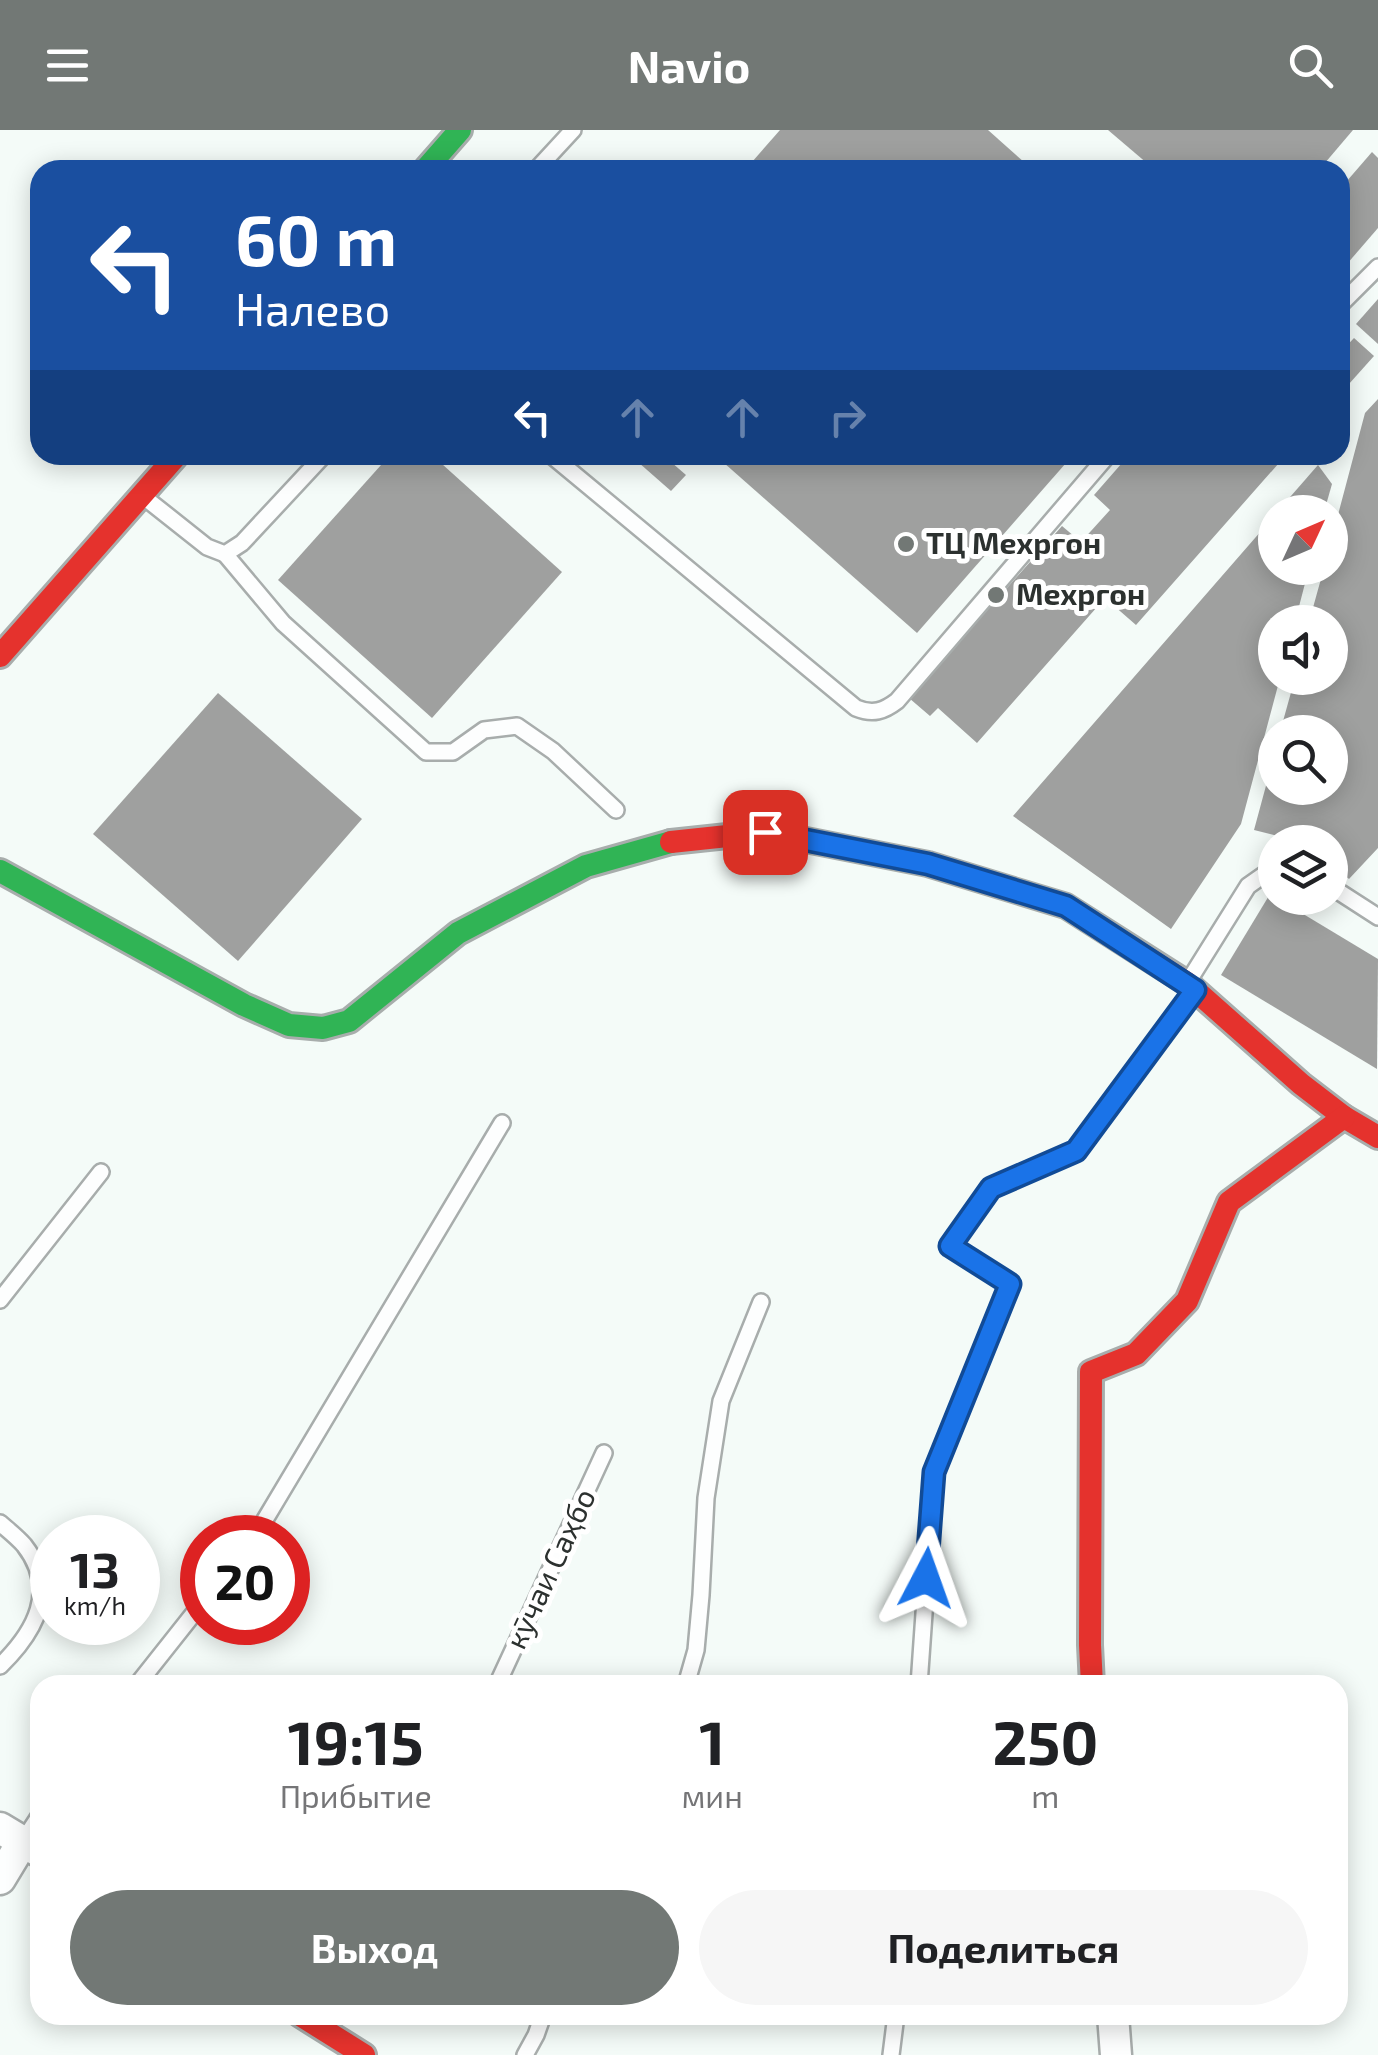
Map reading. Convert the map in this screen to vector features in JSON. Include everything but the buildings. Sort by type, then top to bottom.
[{"type":"street","points":[[434,160],[460,130]]},
{"type":"street","points":[[0,656],[167,465]]},
{"type":"street","points":[[0,871],[244,1005],[288,1025],[323,1028],[349,1020],[458,934],[586,866],[671,842],[765,832],[928,864],[1066,906],[1191,986],[1301,1084],[1378,1138]]},
{"type":"street","points":[[1092,1675],[1091,1372],[1136,1354],[1187,1300],[1229,1202],[1344,1117]]},
{"type":"street","points":[[0,1878],[21,1841]]},
{"type":"street","points":[[316,2025],[364,2055]]},
{"type":"street","points":[[1113,2025],[1116,2055]]},
{"type":"lane","points":[[545,160],[573,130]]},
{"type":"lane","points":[[1350,295],[1378,266]]},
{"type":"lane","points":[[225,554],[242,543],[315,465]]},
{"type":"lane","points":[[563,465],[856,708],[866,712],[887,708],[898,700],[1099,465]]},
{"type":"lane","points":[[141,495],[206,547],[225,554],[283,623],[426,752],[453,752],[484,730],[517,726],[553,751],[616,810]]},
{"type":"lane","points":[[920,1675],[934,1472],[1010,1284],[950,1246],[991,1188],[1076,1151],[1191,986],[1248,886],[1258,879]]},
{"type":"lane","points":[[1348,898],[1378,917]]},
{"type":"lane","points":[[268,1515],[502,1123]]},
{"type":"lane","points":[[0,1300],[101,1172]]},
{"type":"lane","points":[[689,1675],[696,1650],[706,1498],[721,1402],[762,1302]]},
{"type":"lane","name":"кӯчаи Саҳбо","points":[[503,1675],[604,1453]]},
{"type":"lane","points":[[0,1523],[25,1546],[44,1594],[17,1650],[0,1666]]},
{"type":"lane","points":[[145,1675],[180,1631]]},
{"type":"lane","points":[[526,2055],[540,2025]]},
{"type":"lane","points":[[892,2055],[895,2025]]},
{"type":"traffic: fast","points":[[434,160],[460,130]]},
{"type":"traffic: fast","points":[[0,871],[244,1005],[289,1025],[323,1028],[349,1021],[458,933],[586,866],[671,842]]},
{"type":"traffic: jam","points":[[0,656],[168,465]]},
{"type":"traffic: jam","points":[[671,842],[765,832],[928,864],[1066,906],[1187,983],[1301,1084],[1378,1137]]},
{"type":"traffic: jam","points":[[1092,1675],[1091,1372],[1136,1354],[1187,1301],[1229,1202],[1344,1117]]},
{"type":"traffic: jam","points":[[316,2025],[364,2055]]},
{"type":"place","name":"ТЦ Мехргон","points":[[906,544]]},
{"type":"place","name":"Мехргон","points":[[996,595]]},
{"type":"route","points":[[765,832],[928,864],[1066,906],[1195,990],[1076,1151],[991,1188],[950,1246],[1010,1284],[934,1472],[926,1578]]}]
